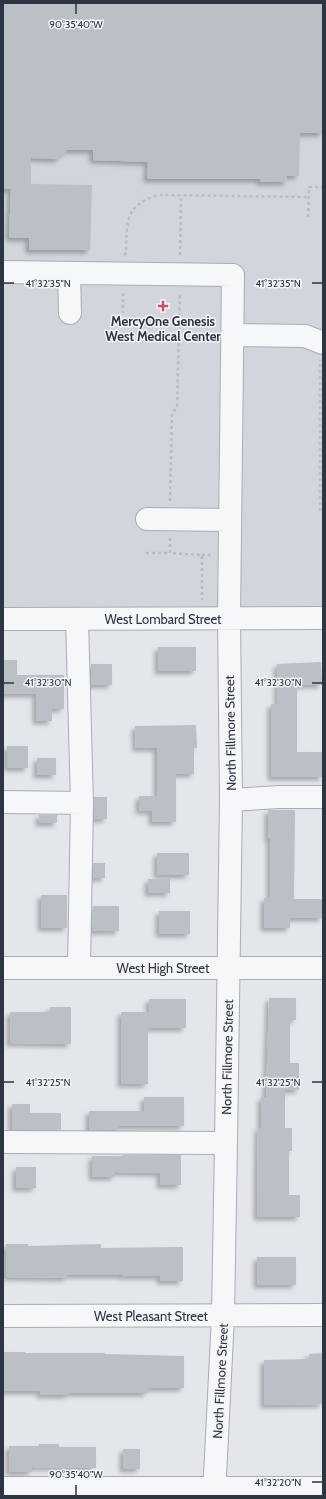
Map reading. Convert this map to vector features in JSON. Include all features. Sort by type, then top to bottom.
[{"type":"street","points":[[3,272],[69,274],[180,274]]},
{"type":"street","points":[[69,274],[70,314]]},
{"type":"street","name":"North Fillmore Street","points":[[180,274],[233,275],[229,618],[231,800],[229,968],[223,1316],[214,1492]]},
{"type":"street","points":[[233,335],[305,336],[322,343]]},
{"type":"street","points":[[147,519],[230,520]]},
{"type":"street","name":"West Lombard Street","points":[[3,620],[323,618]]},
{"type":"street","points":[[77,619],[82,802],[79,968]]},
{"type":"street","points":[[231,800],[279,797],[323,797]]},
{"type":"street","points":[[3,802],[82,802]]},
{"type":"street","name":"West High Street","points":[[3,968],[323,968]]},
{"type":"street","points":[[3,1142],[226,1142]]},
{"type":"street","name":"West Pleasant Street","points":[[3,1316],[323,1315]]},
{"type":"street","points":[[3,1488],[214,1492],[258,1492],[323,1488]]},
{"type":"path","points":[[308,217],[309,187],[323,187]]},
{"type":"path","points":[[123,313],[123,274],[121,258],[126,252],[127,224],[134,208],[144,200],[158,195],[308,197]]},
{"type":"path","points":[[170,553],[172,415],[177,406],[181,196]]},
{"type":"path","points":[[320,511],[320,357],[322,343]]},
{"type":"path","points":[[146,553],[202,555],[202,604]]},
{"type":"shaded area","name":"MercyOne Genesis West Medical Center","points":[[3,3],[323,3],[323,610],[3,609]]},
{"type":"building","points":[[3,3],[323,3],[323,133],[300,133],[299,176],[287,176],[287,182],[260,182],[260,179],[147,179],[148,162],[93,160],[93,150],[67,150],[58,159],[31,158],[31,184],[92,185],[90,250],[29,250],[29,238],[9,238],[11,189],[3,189]]},
{"type":"building","points":[[158,647],[196,647],[196,671],[158,671]]},
{"type":"building","points":[[3,660],[17,660],[17,675],[64,675],[64,709],[52,709],[52,721],[36,721],[36,694],[3,694]]},
{"type":"building","points":[[321,662],[322,685],[297,685],[297,752],[323,752],[323,777],[271,777],[271,704],[278,704],[277,664]]},
{"type":"building","points":[[91,664],[112,664],[112,685],[91,685]]},
{"type":"building","points":[[196,725],[197,748],[194,748],[194,774],[176,774],[176,822],[152,822],[152,811],[139,811],[139,796],[157,796],[157,748],[136,748],[135,726]]},
{"type":"building","points":[[7,746],[28,746],[28,768],[7,768]]},
{"type":"building","points":[[37,758],[56,758],[56,775],[37,775]]},
{"type":"building","points":[[94,797],[107,797],[107,819],[94,819]]},
{"type":"building","points":[[268,810],[295,810],[294,899],[323,899],[323,918],[290,918],[290,928],[264,928],[264,898],[270,898],[270,839],[268,839]]},
{"type":"building","points":[[39,815],[57,815],[57,823],[39,823]]},
{"type":"building","points":[[157,853],[189,853],[189,875],[157,875]]},
{"type":"building","points":[[93,863],[105,863],[105,878],[93,878]]},
{"type":"building","points":[[148,879],[170,879],[170,893],[148,893]]},
{"type":"building","points":[[41,895],[67,895],[67,928],[41,928]]},
{"type":"building","points":[[93,906],[119,906],[119,931],[92,931]]},
{"type":"building","points":[[159,911],[190,911],[190,934],[159,934]]},
{"type":"building","points":[[269,998],[296,998],[296,1020],[290,1020],[290,1063],[299,1063],[299,1090],[285,1090],[285,1128],[292,1128],[292,1151],[289,1151],[289,1195],[300,1195],[300,1217],[257,1217],[258,1128],[261,1128],[261,1097],[266,1097]]},
{"type":"building","points":[[149,999],[186,999],[186,1028],[148,1028],[148,1084],[121,1084],[121,1012],[149,1012]]},
{"type":"building","points":[[50,1007],[71,1007],[71,1044],[10,1043],[10,1012],[50,1012]]},
{"type":"building","points":[[144,1097],[184,1097],[184,1126],[119,1126],[119,1130],[89,1130],[89,1111],[144,1111]]},
{"type":"building","points":[[12,1104],[30,1104],[30,1113],[61,1113],[61,1130],[12,1130]]},
{"type":"building","points":[[181,1155],[181,1185],[160,1185],[160,1173],[115,1172],[115,1177],[92,1177],[92,1156]]},
{"type":"building","points":[[16,1167],[36,1167],[36,1188],[16,1188]]},
{"type":"building","points":[[6,1244],[28,1244],[28,1246],[101,1244],[101,1248],[183,1247],[183,1281],[160,1281],[160,1276],[122,1275],[67,1275],[67,1278],[6,1277]]},
{"type":"building","points":[[257,1257],[296,1257],[296,1285],[257,1285]]},
{"type":"building","points":[[3,1352],[105,1353],[184,1356],[184,1388],[148,1388],[148,1393],[69,1393],[69,1395],[40,1395],[40,1391],[3,1391]]},
{"type":"building","points":[[323,1353],[323,1404],[264,1405],[264,1360],[309,1359],[309,1354]]},
{"type":"building","points":[[39,1444],[59,1444],[59,1447],[96,1447],[96,1468],[32,1467],[32,1472],[9,1472],[9,1446],[39,1446]]},
{"type":"building","points":[[123,1449],[140,1449],[140,1469],[123,1469]]},
{"type":"place","name":"MercyOne Genesis West Medical Center","points":[[163,306]]}]
